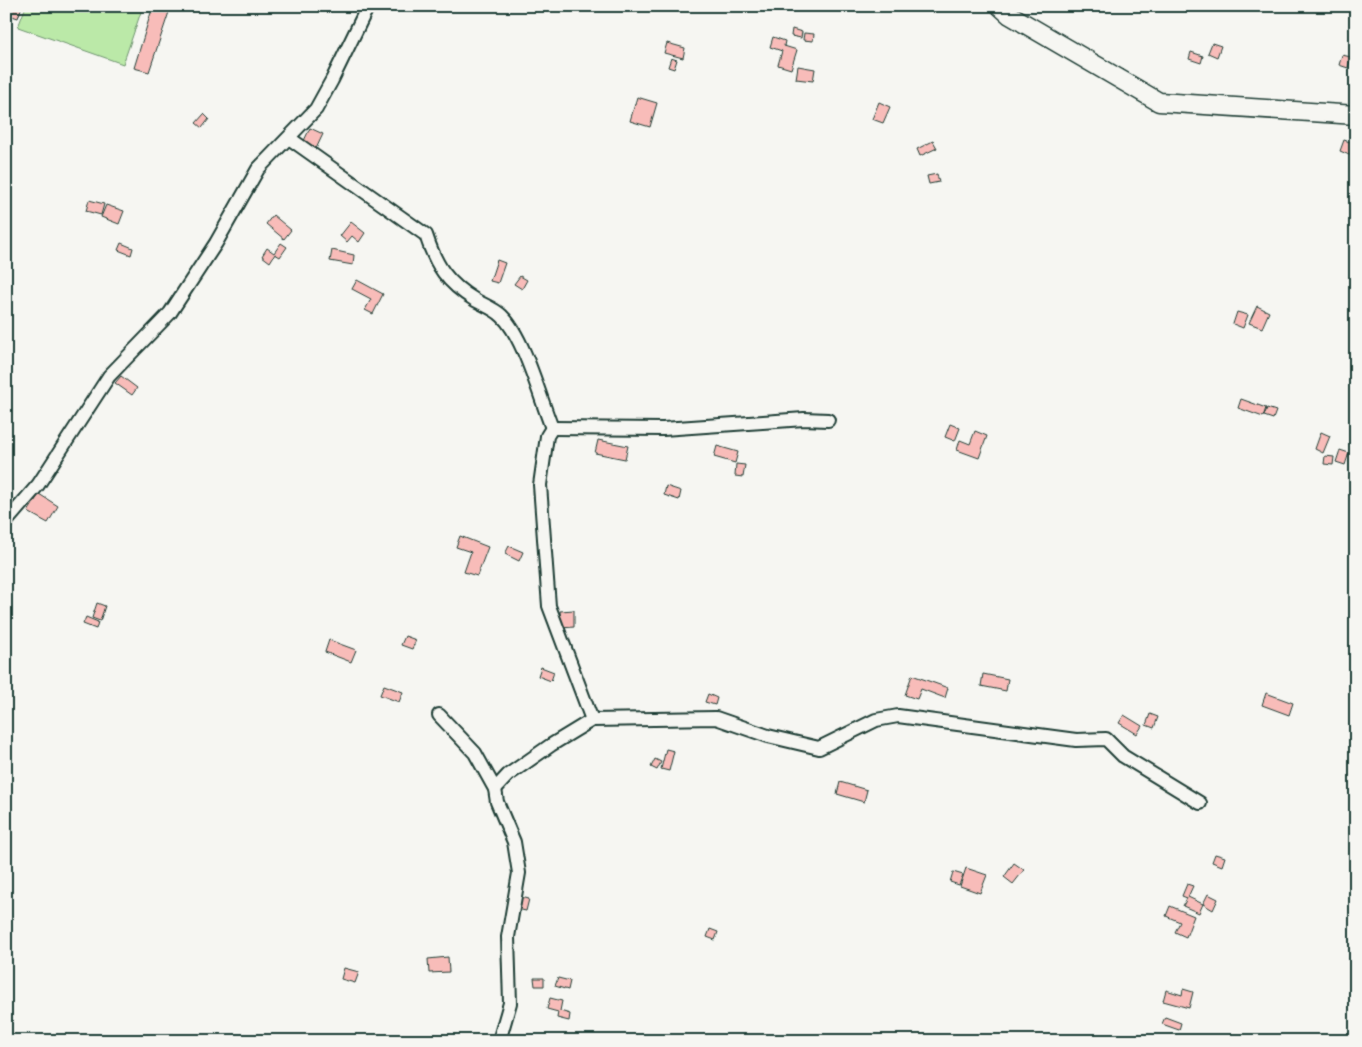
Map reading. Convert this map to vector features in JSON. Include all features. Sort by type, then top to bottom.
[{"type":"main road","points":[[1000,6],[1010,15],[1159,102],[1356,115]]},
{"type":"street","points":[[6,522],[38,485],[109,376],[170,313],[216,243],[258,169],[316,109],[368,6]]},
{"type":"street","points":[[289,138],[426,235],[433,257],[447,279],[466,294],[502,316],[518,339],[552,428]]},
{"type":"street","points":[[552,428],[663,429],[804,419],[828,420]]},
{"type":"street","points":[[552,428],[547,436],[540,485],[549,606],[592,720]]},
{"type":"street","points":[[439,715],[475,753],[495,789],[497,802],[514,842],[519,873],[508,937],[510,1003],[500,1041]]},
{"type":"street","points":[[495,789],[508,775],[551,744],[592,720],[716,718],[768,736],[819,748],[876,720],[898,716],[1076,740],[1106,739],[1123,756],[1200,803]]},
{"type":"green space","points":[[26,6],[143,6],[123,64],[18,27]]},
{"type":"building","points":[[6,6],[22,6],[18,18],[6,14]]},
{"type":"building","points":[[153,6],[171,6],[149,72],[134,68]]},
{"type":"building","points":[[792,29],[802,32],[801,38],[791,36]]},
{"type":"building","points":[[804,33],[814,34],[813,41],[803,40]]},
{"type":"building","points":[[773,37],[785,41],[784,46],[797,50],[791,69],[778,65],[782,51],[770,47]]},
{"type":"building","points":[[667,43],[685,48],[683,58],[664,53]]},
{"type":"building","points":[[1212,43],[1221,46],[1217,57],[1208,53]]},
{"type":"building","points":[[1191,52],[1203,56],[1201,63],[1189,59]]},
{"type":"building","points":[[1342,55],[1351,57],[1348,68],[1339,65]]},
{"type":"building","points":[[671,58],[677,60],[674,69],[668,67]]},
{"type":"building","points":[[798,66],[815,69],[813,81],[796,79]]},
{"type":"building","points":[[637,97],[657,103],[650,127],[630,121]]},
{"type":"building","points":[[879,102],[890,107],[883,123],[872,119]]},
{"type":"building","points":[[204,114],[209,119],[202,128],[196,123]]},
{"type":"building","points":[[310,128],[323,134],[314,153],[301,147]]},
{"type":"building","points":[[1344,140],[1356,144],[1354,157],[1340,151]]},
{"type":"building","points":[[933,141],[937,148],[920,156],[917,149]]},
{"type":"building","points":[[937,174],[939,182],[929,184],[927,176]]},
{"type":"building","points":[[89,200],[104,204],[101,215],[86,211]]},
{"type":"building","points":[[106,205],[124,211],[119,224],[101,217]]},
{"type":"building","points":[[273,215],[291,230],[284,239],[266,224]]},
{"type":"building","points":[[351,222],[365,233],[359,242],[352,236],[347,242],[340,236]]},
{"type":"building","points":[[121,243],[133,248],[131,255],[118,250]]},
{"type":"building","points":[[281,243],[287,247],[280,257],[275,254],[270,262],[262,256],[267,248],[274,253]]},
{"type":"building","points":[[332,250],[354,255],[353,265],[330,261]]},
{"type":"building","points":[[497,260],[505,263],[498,283],[490,281]]},
{"type":"building","points":[[520,276],[527,280],[522,289],[514,284]]},
{"type":"building","points":[[357,280],[383,294],[373,314],[365,310],[371,299],[352,289]]},
{"type":"building","points":[[1257,306],[1269,312],[1262,328],[1249,323]]},
{"type":"building","points":[[1237,312],[1248,315],[1243,328],[1233,324]]},
{"type":"building","points":[[121,376],[137,388],[132,395],[115,383]]},
{"type":"building","points":[[1241,399],[1266,408],[1263,417],[1238,408]]},
{"type":"building","points":[[1267,408],[1276,411],[1273,419],[1264,416]]},
{"type":"building","points":[[950,424],[960,428],[955,441],[945,437]]},
{"type":"building","points":[[975,431],[987,436],[979,458],[957,450],[960,440],[970,444]]},
{"type":"building","points":[[1321,432],[1330,436],[1323,453],[1315,449]]},
{"type":"building","points":[[598,440],[628,446],[625,459],[595,453]]},
{"type":"building","points":[[717,446],[738,452],[735,463],[714,457]]},
{"type":"building","points":[[1340,450],[1349,453],[1345,465],[1336,462]]},
{"type":"building","points":[[1325,456],[1334,457],[1333,465],[1324,464]]},
{"type":"building","points":[[736,464],[745,465],[743,477],[735,476]]},
{"type":"building","points":[[666,486],[681,491],[679,500],[664,495]]},
{"type":"building","points":[[39,494],[58,506],[48,523],[28,512]]},
{"type":"building","points":[[460,536],[488,547],[477,576],[464,572],[471,552],[456,547]]},
{"type":"building","points":[[509,546],[523,552],[519,561],[505,554]]},
{"type":"building","points":[[97,603],[105,606],[100,621],[92,618]]},
{"type":"building","points":[[574,610],[574,627],[561,628],[560,611]]},
{"type":"building","points":[[86,617],[98,622],[96,629],[83,624]]},
{"type":"building","points":[[405,636],[416,640],[412,649],[401,645]]},
{"type":"building","points":[[329,640],[356,650],[351,662],[325,652]]},
{"type":"building","points":[[541,667],[554,672],[551,681],[538,676]]},
{"type":"building","points":[[983,674],[1008,679],[1006,691],[981,686]]},
{"type":"building","points":[[912,675],[948,688],[945,698],[921,689],[917,699],[905,695]]},
{"type":"building","points":[[384,685],[403,692],[399,702],[380,695]]},
{"type":"building","points":[[1266,693],[1293,703],[1289,715],[1262,705]]},
{"type":"building","points":[[708,694],[717,698],[715,705],[705,702]]},
{"type":"building","points":[[1150,714],[1158,717],[1154,728],[1146,725]]},
{"type":"building","points":[[1124,715],[1142,726],[1137,734],[1119,723]]},
{"type":"building","points":[[666,749],[674,751],[669,771],[661,769]]},
{"type":"building","points":[[655,759],[661,762],[657,770],[651,767]]},
{"type":"building","points":[[840,782],[867,790],[864,802],[837,794]]},
{"type":"building","points":[[1215,854],[1225,857],[1222,866],[1212,862]]},
{"type":"building","points":[[1014,863],[1024,870],[1013,884],[1004,877]]},
{"type":"building","points":[[966,868],[987,875],[980,893],[960,886]]},
{"type":"building","points":[[953,872],[963,875],[959,885],[950,882]]},
{"type":"building","points":[[1187,884],[1193,886],[1188,897],[1203,904],[1199,913],[1183,906],[1187,898],[1182,896]]},
{"type":"building","points":[[1208,894],[1218,899],[1213,910],[1203,904]]},
{"type":"building","points":[[521,897],[529,899],[526,911],[517,909]]},
{"type":"building","points":[[1170,906],[1194,916],[1186,937],[1175,932],[1180,922],[1166,916]]},
{"type":"building","points":[[710,929],[718,932],[715,940],[707,937]]},
{"type":"building","points":[[448,957],[449,972],[429,973],[428,959]]},
{"type":"building","points":[[344,968],[359,972],[355,983],[341,979]]},
{"type":"building","points":[[534,978],[544,978],[544,986],[535,986]]},
{"type":"building","points":[[558,978],[570,981],[568,990],[555,986]]},
{"type":"building","points":[[1183,989],[1193,992],[1189,1008],[1163,1001],[1166,990],[1182,995]]},
{"type":"building","points":[[550,998],[562,1001],[560,1011],[570,1014],[569,1021],[557,1018],[558,1012],[547,1009]]},
{"type":"building","points":[[1165,1017],[1181,1023],[1179,1030],[1162,1024]]}]
